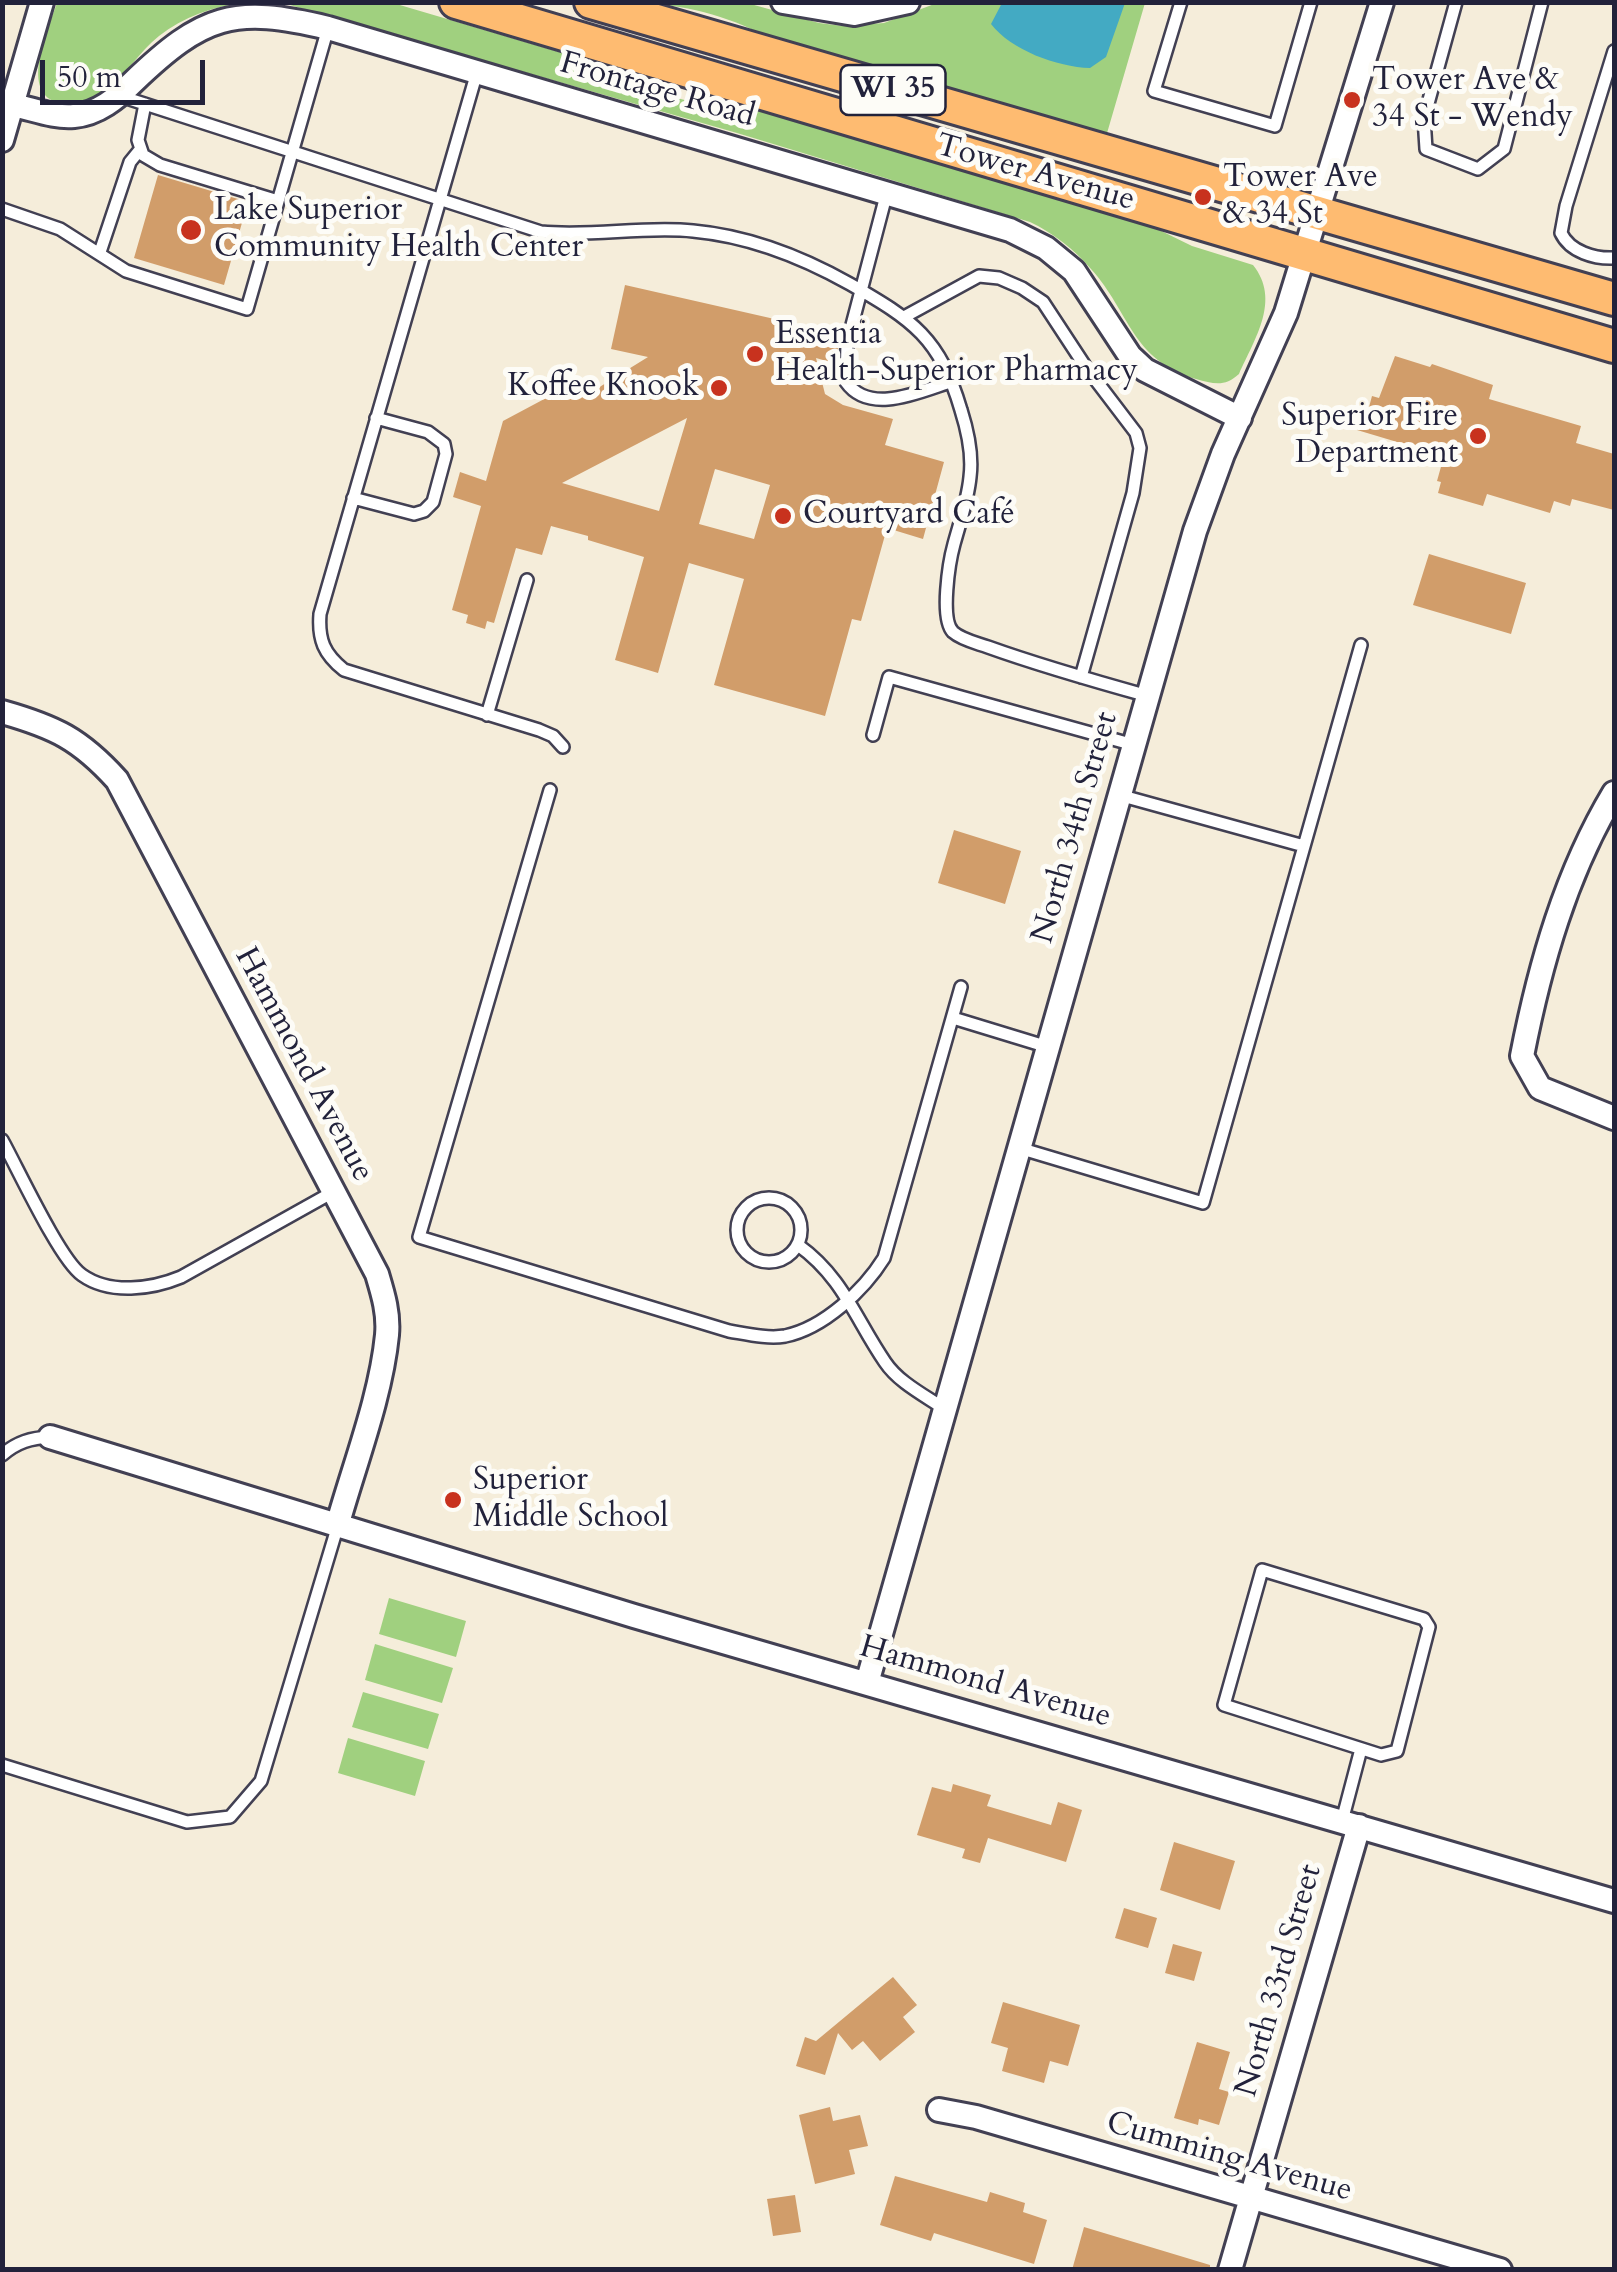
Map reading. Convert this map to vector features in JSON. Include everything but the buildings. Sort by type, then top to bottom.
[{"type":"main road","name":"Tower Avenue","points":[[456,2],[1614,346]]},
{"type":"main road","name":"Tower Avenue","points":[[591,2],[1614,299]]},
{"type":"street","points":[[783,2],[854,14],[908,2]]},
{"type":"street","name":"North 34th Street","points":[[866,1683],[1195,530],[1272,349],[1382,2]]},
{"type":"street","points":[[2,140],[40,4]]},
{"type":"street","name":"Frontage Road","points":[[14,105],[70,116],[92,112],[118,96],[170,46],[223,20],[269,16],[328,28],[1010,230],[1046,248],[1086,286],[1124,347],[1145,370],[1240,418]]},
{"type":"street","name":"Hammond Avenue","points":[[2,712],[48,725],[72,738],[94,754],[117,780],[377,1274],[386,1303],[388,1332],[338,1523]]},
{"type":"street","points":[[1614,794],[1587,838],[1544,958],[1522,1056],[1540,1088],[1614,1118]]},
{"type":"street","name":"Hammond Avenue","points":[[50,1437],[634,1616],[1614,1902]]},
{"type":"street","name":"North 33rd Street","points":[[1230,2270],[1351,1824]]},
{"type":"street","name":"Cumming Avenue","points":[[939,2110],[976,2117],[1500,2270]]},
{"type":"lane","points":[[1182,2],[1154,91],[1275,126],[1312,2]]},
{"type":"lane","points":[[1456,2],[1424,118],[1426,148],[1478,169],[1504,149],[1542,2]]},
{"type":"lane","points":[[2,209],[60,229],[126,271],[247,309],[328,28]]},
{"type":"lane","points":[[1614,51],[1611,74],[1561,233],[1573,249],[1614,258]]},
{"type":"lane","points":[[477,72],[318,632],[323,648],[344,670],[547,733],[563,746]]},
{"type":"lane","points":[[118,96],[541,232],[571,235],[694,230],[735,238],[797,258],[860,290],[904,318],[940,354],[953,382],[968,434],[968,489],[950,566],[948,624],[959,636],[1148,696]]},
{"type":"lane","points":[[100,252],[130,162],[139,151],[145,104]]},
{"type":"lane","points":[[139,151],[160,165],[278,201]]},
{"type":"lane","points":[[887,192],[860,290],[844,370],[852,390],[873,398],[892,400],[953,382]]},
{"type":"lane","points":[[904,318],[979,276],[999,278],[1022,288],[1042,302],[1136,433],[1140,448],[1134,492],[1081,677]]},
{"type":"lane","points":[[353,498],[414,514],[433,502],[446,454],[444,444],[428,432],[376,418]]},
{"type":"lane","points":[[487,715],[526,580]]},
{"type":"lane","points":[[1019,1148],[1203,1203],[1362,644]]},
{"type":"lane","points":[[872,735],[888,676],[1134,745]]},
{"type":"lane","points":[[550,790],[419,1236],[729,1331],[783,1336],[813,1326],[870,1280],[884,1258],[962,987]]},
{"type":"lane","points":[[1119,795],[1304,846]]},
{"type":"lane","points":[[953,1018],[1048,1047]]},
{"type":"lane","points":[[2,1140],[66,1258],[82,1275],[124,1288],[164,1284],[181,1277],[332,1192]]},
{"type":"lane","points":[[770,1198],[790,1206],[801,1224],[798,1245],[783,1260],[762,1262],[739,1242],[738,1221],[760,1199],[770,1198]]},
{"type":"lane","points":[[798,1245],[849,1297],[887,1365],[946,1410]]},
{"type":"lane","points":[[2,1456],[23,1442],[50,1437]]},
{"type":"lane","points":[[2,1766],[187,1822],[230,1817],[261,1781],[338,1523]]},
{"type":"lane","points":[[1262,1570],[1424,1620],[1429,1627],[1397,1751],[1382,1756],[1361,1748],[1224,1704],[1262,1570]]},
{"type":"lane","points":[[1351,1824],[1361,1748]]},
{"type":"green space","points":[[57,2],[244,3],[210,10],[178,23],[152,42],[105,90],[84,101],[61,103],[48,98],[38,75],[43,43]]},
{"type":"green space","points":[[283,3],[393,3],[620,70],[661,94],[720,109],[771,112],[1147,224],[1192,246],[1253,265],[1265,292],[1258,333],[1239,374],[1219,383],[1196,379],[1174,371],[1144,347],[1104,285],[1084,262],[1063,242],[1030,222]]},
{"type":"green space","points":[[645,3],[747,3],[843,26],[884,23],[937,3],[1145,3],[1105,140],[775,41],[712,15]]},
{"type":"green space","points":[[389,1598],[466,1621],[456,1657],[379,1634]]},
{"type":"green space","points":[[375,1644],[453,1668],[442,1703],[365,1680]]},
{"type":"green space","points":[[363,1692],[439,1714],[428,1749],[352,1727]]},
{"type":"green space","points":[[348,1738],[425,1761],[415,1796],[338,1773]]},
{"type":"water","points":[[1002,2],[1125,3],[1106,57],[1090,68],[1049,60],[1010,42],[991,24]]},
{"type":"place","name":"Tower Ave & 34 St - Wendy","points":[[1352,100]]},
{"type":"place","name":"Tower Ave & 34 St","points":[[1203,197]]},
{"type":"place","name":"Lake Superior Community Health Center","points":[[191,230]]},
{"type":"place","name":"Essentia Health-Superior Pharmacy","points":[[755,354]]},
{"type":"place","name":"Koffee Knook","points":[[719,388]]},
{"type":"place","name":"Superior Fire Department","points":[[1478,436]]},
{"type":"place","name":"Courtyard Café","points":[[783,516]]},
{"type":"place","name":"Superior Middle School","points":[[453,1500]]}]
